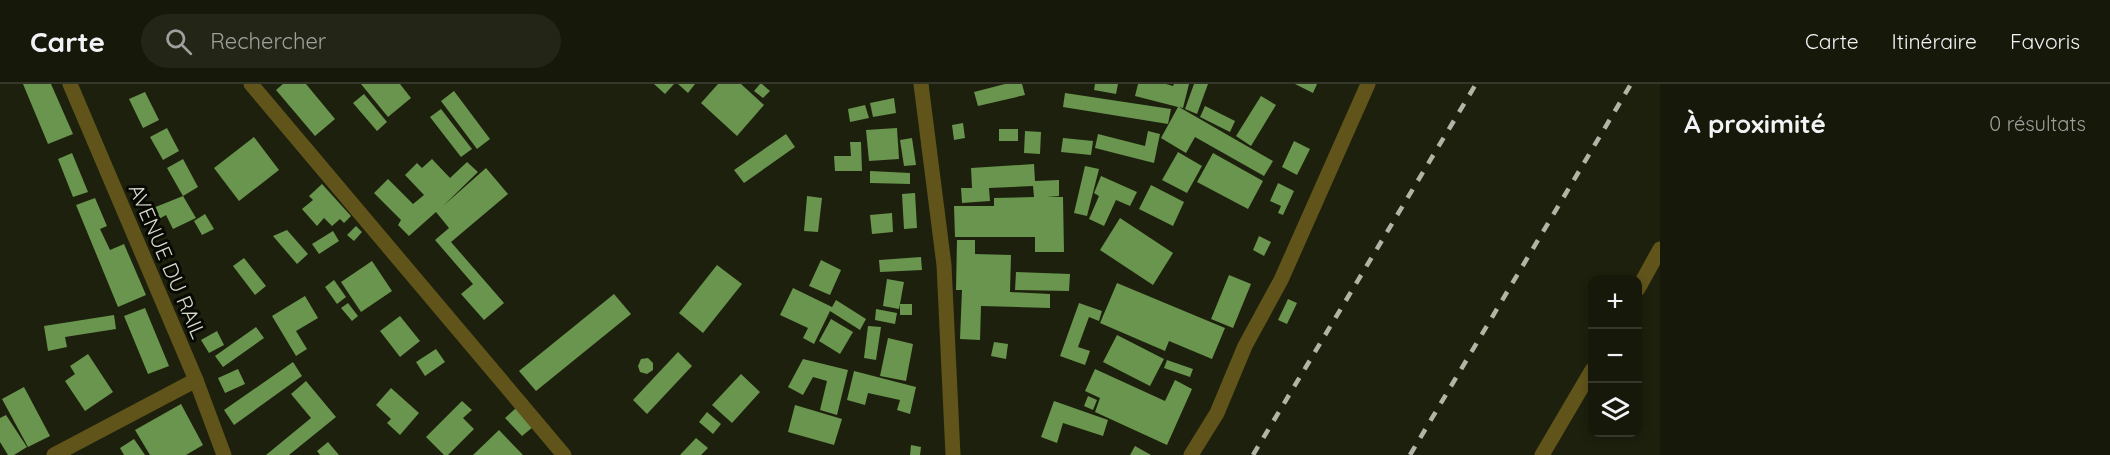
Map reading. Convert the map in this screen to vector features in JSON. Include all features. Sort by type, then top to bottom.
[{"type":"street","name":"AVENUE DU RAIL","points":[[70,84],[196,380],[224,455]]},
{"type":"street","points":[[251,84],[564,455]]},
{"type":"street","points":[[921,84],[944,265],[953,455]]},
{"type":"street","points":[[1191,455],[1217,413],[1245,346],[1281,280],[1368,84]]},
{"type":"street","points":[[1642,282],[1660,249]]},
{"type":"street","points":[[1542,455],[1588,378]]},
{"type":"street","points":[[54,455],[196,380]]},
{"type":"building","points":[[23,84],[51,84],[73,134],[48,144]]},
{"type":"building","points":[[283,84],[306,84],[335,119],[315,136],[276,90]]},
{"type":"building","points":[[361,84],[400,84],[411,98],[388,117]]},
{"type":"building","points":[[654,84],[674,84],[665,94]]},
{"type":"building","points":[[678,84],[695,84],[688,93]]},
{"type":"building","points":[[718,84],[741,84],[764,105],[737,136],[701,103]]},
{"type":"building","points":[[760,84],[770,91],[763,98],[754,91]]},
{"type":"building","points":[[1005,84],[1022,84],[1025,95],[978,106],[974,92]]},
{"type":"building","points":[[1095,84],[1118,84],[1116,94],[1094,90]]},
{"type":"building","points":[[1138,84],[1173,86],[1174,84],[1189,84],[1183,108],[1179,107],[1273,161],[1264,176],[1195,137],[1186,153],[1161,138],[1178,107],[1135,96]]},
{"type":"building","points":[[1194,84],[1208,84],[1197,114],[1185,109]]},
{"type":"building","points":[[1295,84],[1317,84],[1313,93]]},
{"type":"building","points":[[454,91],[490,139],[477,149],[441,101]]},
{"type":"building","points":[[145,92],[159,120],[143,128],[129,99]]},
{"type":"building","points":[[1065,93],[1171,109],[1168,124],[1063,107]]},
{"type":"building","points":[[364,94],[387,122],[377,131],[353,103]]},
{"type":"building","points":[[1261,96],[1276,105],[1251,146],[1236,136]]},
{"type":"building","points":[[894,98],[896,113],[873,117],[870,103]]},
{"type":"building","points":[[865,105],[869,118],[850,122],[848,109]]},
{"type":"building","points":[[1205,106],[1235,121],[1230,132],[1200,117]]},
{"type":"building","points":[[441,109],[472,149],[461,157],[430,117]]},
{"type":"building","points":[[963,123],[965,138],[954,140],[952,125]]},
{"type":"building","points":[[167,128],[179,151],[163,160],[150,137]]},
{"type":"building","points":[[897,128],[899,159],[869,161],[866,130]]},
{"type":"building","points":[[999,129],[1018,129],[1018,141],[999,141]]},
{"type":"building","points":[[1025,131],[1041,132],[1040,154],[1024,153]]},
{"type":"building","points":[[1148,131],[1160,134],[1154,163],[1095,148],[1098,134],[1145,146]]},
{"type":"building","points":[[786,134],[795,147],[744,183],[734,170]]},
{"type":"building","points":[[254,137],[279,170],[239,201],[214,168]]},
{"type":"building","points":[[912,138],[916,165],[904,166],[900,140]]},
{"type":"building","points":[[1063,138],[1093,141],[1091,155],[1061,152]]},
{"type":"building","points":[[1294,141],[1310,149],[1297,175],[1282,167]]},
{"type":"building","points":[[850,142],[861,142],[862,171],[835,171],[834,156],[851,156]]},
{"type":"building","points":[[1178,152],[1202,166],[1187,193],[1162,180]]},
{"type":"building","points":[[72,153],[88,192],[73,197],[58,159]]},
{"type":"building","points":[[1213,153],[1263,181],[1248,209],[1197,182]]},
{"type":"building","points":[[183,159],[198,187],[183,196],[167,168]]},
{"type":"building","points":[[432,159],[450,178],[467,162],[478,172],[443,206],[486,168],[508,194],[451,242],[504,303],[484,320],[461,294],[473,284],[435,240],[449,228],[436,212],[409,236],[398,225],[401,220],[374,193],[388,179],[413,204],[424,195],[405,175],[417,163],[422,168]]},
{"type":"building","points":[[1034,164],[1035,181],[1059,180],[1059,196],[1047,197],[1063,197],[1064,252],[1035,252],[1035,237],[955,237],[954,206],[994,206],[994,198],[1034,197],[1033,186],[989,188],[990,201],[962,203],[961,188],[972,188],[971,168]]},
{"type":"building","points":[[1085,166],[1099,169],[1087,216],[1074,213]]},
{"type":"building","points":[[870,171],[910,173],[910,184],[870,183]]},
{"type":"building","points":[[1101,176],[1137,192],[1130,206],[1116,200],[1104,226],[1089,219],[1099,196],[1094,193]]},
{"type":"building","points":[[1278,183],[1294,191],[1283,215],[1278,213],[1281,206],[1270,201]]},
{"type":"building","points":[[322,184],[351,216],[344,223],[340,219],[332,226],[324,218],[317,226],[302,209],[313,200],[309,196]]},
{"type":"building","points":[[1151,185],[1184,202],[1173,226],[1139,209]]},
{"type":"building","points":[[915,193],[917,228],[904,229],[902,194]]},
{"type":"building","points":[[183,196],[196,218],[173,229],[166,215],[159,219],[153,208]]},
{"type":"building","points":[[807,196],[822,198],[818,232],[804,231]]},
{"type":"building","points":[[95,198],[107,226],[100,229],[110,250],[124,244],[146,295],[118,307],[76,205]]},
{"type":"building","points":[[892,213],[893,232],[872,234],[870,215]]},
{"type":"building","points":[[205,214],[214,229],[202,235],[194,221]]},
{"type":"building","points":[[1120,218],[1173,253],[1153,285],[1100,250]]},
{"type":"building","points":[[356,226],[362,232],[354,241],[347,235]]},
{"type":"building","points":[[287,230],[308,254],[297,264],[273,236]]},
{"type":"building","points":[[333,231],[339,241],[319,254],[312,244]]},
{"type":"building","points":[[1259,236],[1271,242],[1264,256],[1253,250]]},
{"type":"building","points":[[957,240],[975,240],[975,254],[1011,255],[1010,292],[1050,294],[1050,308],[981,306],[980,340],[960,339],[962,290],[956,290]]},
{"type":"building","points":[[921,257],[922,270],[880,272],[879,260]]},
{"type":"building","points":[[244,258],[266,286],[255,295],[233,266]]},
{"type":"building","points":[[821,260],[841,270],[830,295],[809,286]]},
{"type":"building","points":[[372,261],[392,291],[361,312],[341,282]]},
{"type":"building","points":[[717,265],[742,284],[703,333],[679,313]]},
{"type":"building","points":[[1016,272],[1070,274],[1069,291],[1015,290]]},
{"type":"building","points":[[1229,275],[1251,284],[1233,328],[1211,319]]},
{"type":"building","points":[[887,279],[904,282],[899,309],[883,306]]},
{"type":"building","points":[[334,280],[346,297],[337,304],[325,287]]},
{"type":"building","points":[[1117,283],[1225,328],[1212,359],[1169,341],[1165,351],[1100,323]]},
{"type":"building","points":[[793,288],[832,307],[836,300],[866,319],[860,330],[830,311],[814,344],[803,338],[808,328],[780,315]]},
{"type":"building","points":[[614,294],[631,314],[536,391],[519,371]]},
{"type":"building","points":[[305,296],[318,318],[296,331],[307,349],[296,356],[272,316]]},
{"type":"building","points":[[1288,299],[1297,303],[1287,324],[1278,320]]},
{"type":"building","points":[[348,303],[358,316],[352,321],[341,308]]},
{"type":"building","points":[[1079,303],[1102,311],[1099,321],[1089,317],[1078,347],[1090,351],[1085,365],[1060,356]]},
{"type":"building","points":[[900,304],[912,304],[912,315],[900,315]]},
{"type":"building","points":[[145,308],[169,366],[148,374],[124,316]]},
{"type":"building","points":[[876,309],[897,313],[895,324],[875,320]]},
{"type":"building","points":[[114,315],[116,329],[65,337],[67,347],[48,351],[44,326]]},
{"type":"building","points":[[400,316],[420,341],[400,357],[380,331]]},
{"type":"building","points":[[831,319],[853,332],[840,354],[819,341]]},
{"type":"building","points":[[868,326],[881,327],[876,360],[864,358]]},
{"type":"building","points":[[256,327],[264,338],[223,367],[215,356]]},
{"type":"building","points":[[217,331],[224,345],[209,353],[201,340]]},
{"type":"building","points":[[1117,335],[1164,359],[1150,386],[1103,362]]},
{"type":"building","points":[[888,338],[913,344],[906,381],[880,376]]},
{"type":"building","points":[[994,342],[1008,344],[1006,359],[991,356]]},
{"type":"building","points":[[436,349],[445,362],[425,376],[416,362]]},
{"type":"building","points":[[678,352],[692,366],[647,414],[633,400]]},
{"type":"building","points":[[88,354],[113,392],[85,411],[65,381],[75,374],[70,366]]},
{"type":"building","points":[[648,358],[653,363],[653,370],[647,374],[640,372],[638,366],[641,359]]},
{"type":"building","points":[[803,359],[848,370],[837,415],[820,410],[827,381],[813,377],[803,395],[788,387]]},
{"type":"building","points":[[1167,360],[1193,369],[1190,377],[1164,368]]},
{"type":"building","points":[[293,362],[302,376],[234,425],[224,410]]},
{"type":"building","points":[[238,369],[245,384],[225,393],[218,378]]},
{"type":"building","points":[[1095,369],[1165,401],[1175,380],[1192,389],[1167,445],[1095,412],[1100,398],[1085,391]]},
{"type":"building","points":[[854,371],[916,387],[910,414],[897,410],[900,400],[868,393],[865,405],[847,400]]},
{"type":"building","points":[[741,374],[760,392],[732,423],[712,405]]},
{"type":"building","points":[[306,381],[336,417],[289,455],[266,455],[311,418],[291,394]]},
{"type":"building","points":[[24,387],[50,436],[28,447],[2,399]]},
{"type":"building","points":[[391,388],[419,413],[400,435],[387,423],[391,419],[376,405]]},
{"type":"building","points":[[1088,396],[1097,400],[1093,410],[1084,406]]},
{"type":"building","points":[[462,401],[472,410],[463,418],[474,429],[448,455],[444,455],[426,437]]},
{"type":"building","points":[[1054,401],[1108,420],[1103,436],[1063,423],[1057,443],[1041,437]]},
{"type":"building","points":[[181,404],[203,445],[186,455],[150,455],[135,430]]},
{"type":"building","points":[[795,405],[842,419],[834,445],[788,432]]},
{"type":"building","points":[[516,408],[533,427],[522,436],[505,418]]},
{"type":"building","points":[[707,412],[721,424],[713,434],[699,422]]},
{"type":"building","points":[[6,415],[27,447],[14,455],[8,455],[0,442],[0,418]]},
{"type":"building","points":[[499,430],[523,455],[473,455]]},
{"type":"building","points":[[696,438],[708,448],[701,455],[680,455]]},
{"type":"building","points":[[134,439],[145,455],[124,455],[120,448]]},
{"type":"building","points":[[328,442],[339,455],[320,455],[317,451]]},
{"type":"building","points":[[911,445],[921,447],[920,455],[910,455]]},
{"type":"building","points":[[1135,446],[1151,455],[1130,455]]},
{"type":"railway","points":[[1253,455],[1476,84]]},
{"type":"railway","points":[[1410,455],[1631,84]]}]
